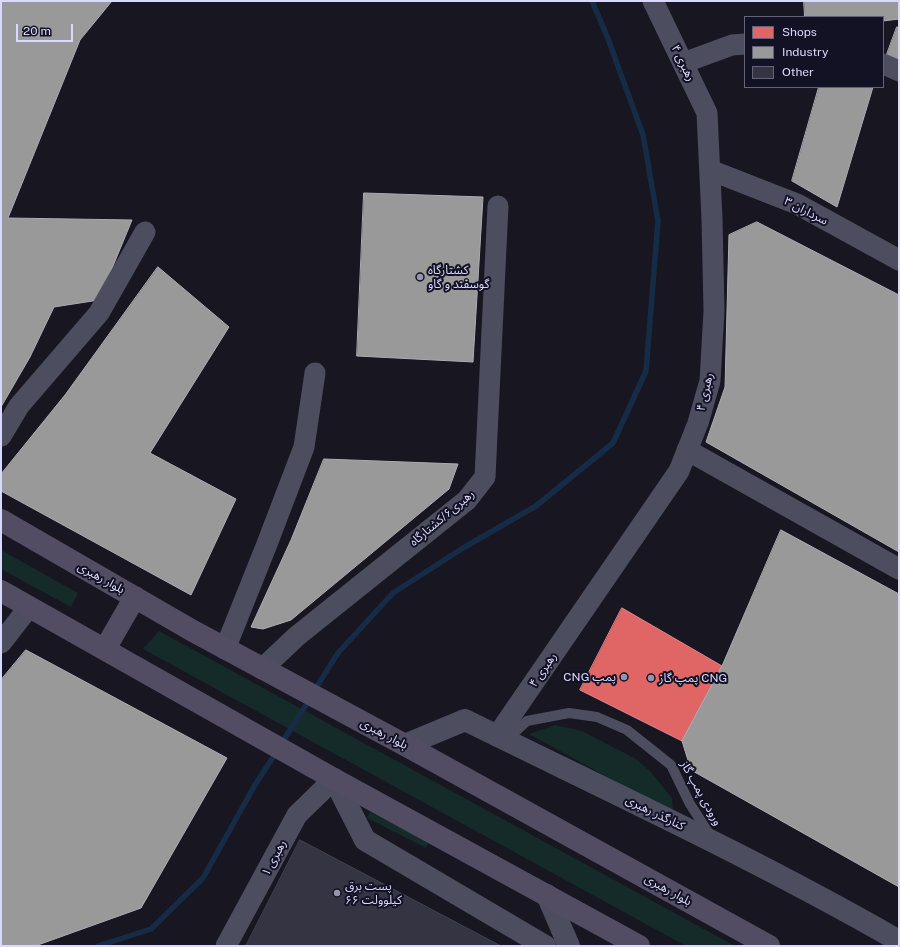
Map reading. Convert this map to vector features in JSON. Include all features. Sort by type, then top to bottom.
[{"type":"main road","name":"بلوار رهبری","points":[[1,520],[225,649],[405,745],[769,946]]},
{"type":"main road","points":[[1,591],[279,747],[334,780],[639,946]]},
{"type":"main road","points":[[105,649],[135,597]]},
{"type":"street","name":"رهبری ۴","points":[[502,738],[679,471],[698,423],[710,381],[714,311],[710,170],[706,112],[653,1]]},
{"type":"street","points":[[683,63],[732,45],[744,44]]},
{"type":"street","points":[[884,64],[899,71]]},
{"type":"street","name":"سرداران ۳","points":[[710,170],[797,204],[899,260]]},
{"type":"street","name":"رهبری۶/کشتارگاه","points":[[266,670],[297,636],[467,500],[485,477],[498,206]]},
{"type":"street","points":[[1,436],[19,406],[99,313],[146,232]]},
{"type":"street","points":[[225,649],[304,447],[315,373]]},
{"type":"street","points":[[687,450],[899,569]]},
{"type":"street","points":[[1,643],[29,607]]},
{"type":"street","name":"کنارگذر رهبری","points":[[405,745],[465,720],[714,842],[850,912],[899,941]]},
{"type":"street","points":[[334,780],[365,840],[545,946]]},
{"type":"street","name":"رهبری ۱","points":[[226,946],[297,816],[334,780]]},
{"type":"street","points":[[547,895],[570,946]]},
{"type":"lane","name":"ورودی پمپ گاز","points":[[502,738],[528,721],[570,713],[597,717],[627,730],[671,764],[690,804],[714,842]]},
{"type":"green space","points":[[1,550],[78,593],[71,607],[1,569]]},
{"type":"green space","points":[[159,631],[735,946],[686,946],[143,649]]},
{"type":"green space","points":[[555,725],[582,731],[636,759],[651,772],[672,798],[673,813],[529,734]]},
{"type":"green space","points":[[370,812],[429,842],[426,848],[367,818]]},
{"type":"building: Shops","name":"پمپ گاز CNG","points":[[622,608],[722,666],[682,741],[580,690]]},
{"type":"building: Industry","points":[[1,1],[112,1],[80,40],[8,218],[132,220],[99,300],[54,307],[30,357],[1,407]]},
{"type":"building: Industry","points":[[804,1],[899,1],[899,19],[884,21],[884,16],[805,16]]},
{"type":"building: Industry","points":[[897,27],[899,28],[899,62],[886,57]]},
{"type":"building: Industry","points":[[819,88],[873,88],[837,207],[792,181]]},
{"type":"building: Industry","name":"کشتارگاه گوسفند و گاو","points":[[364,193],[483,197],[473,362],[357,356]]},
{"type":"building: Industry","points":[[757,222],[899,295],[899,552],[706,442],[725,387],[729,235]]},
{"type":"building: Industry","points":[[158,267],[229,327],[150,453],[236,499],[191,595],[1,491],[1,474],[65,395]]},
{"type":"building: Industry","points":[[324,459],[458,464],[449,489],[291,620],[263,629],[251,627],[291,540]]},
{"type":"building: Industry","points":[[781,530],[899,594],[899,887],[691,770],[682,741],[722,666]]},
{"type":"building: Industry","points":[[26,650],[227,758],[141,908],[35,946],[1,946],[1,680]]},
{"type":"building: Other","name":"پست برق ۶۶ کیلوولت","points":[[300,840],[501,946],[246,946]]},
{"type":"waterway","points":[[314,691],[338,653],[393,593],[463,548],[536,506],[613,443],[646,371],[658,221],[643,135],[607,36],[592,1]]},
{"type":"waterway","points":[[281,744],[310,699]]},
{"type":"waterway","points":[[98,946],[151,929],[203,878],[255,785],[277,751]]},
{"type":"place","name":"کشتارگاه گوسفند و گاو","points":[[420,277]]},
{"type":"place","name":"CNG پمپ","points":[[624,677]]},
{"type":"place","name":"پمپ گاز CNG","points":[[651,678]]},
{"type":"place","name":"پست برق ۶۶ کیلوولت","points":[[337,893]]}]
